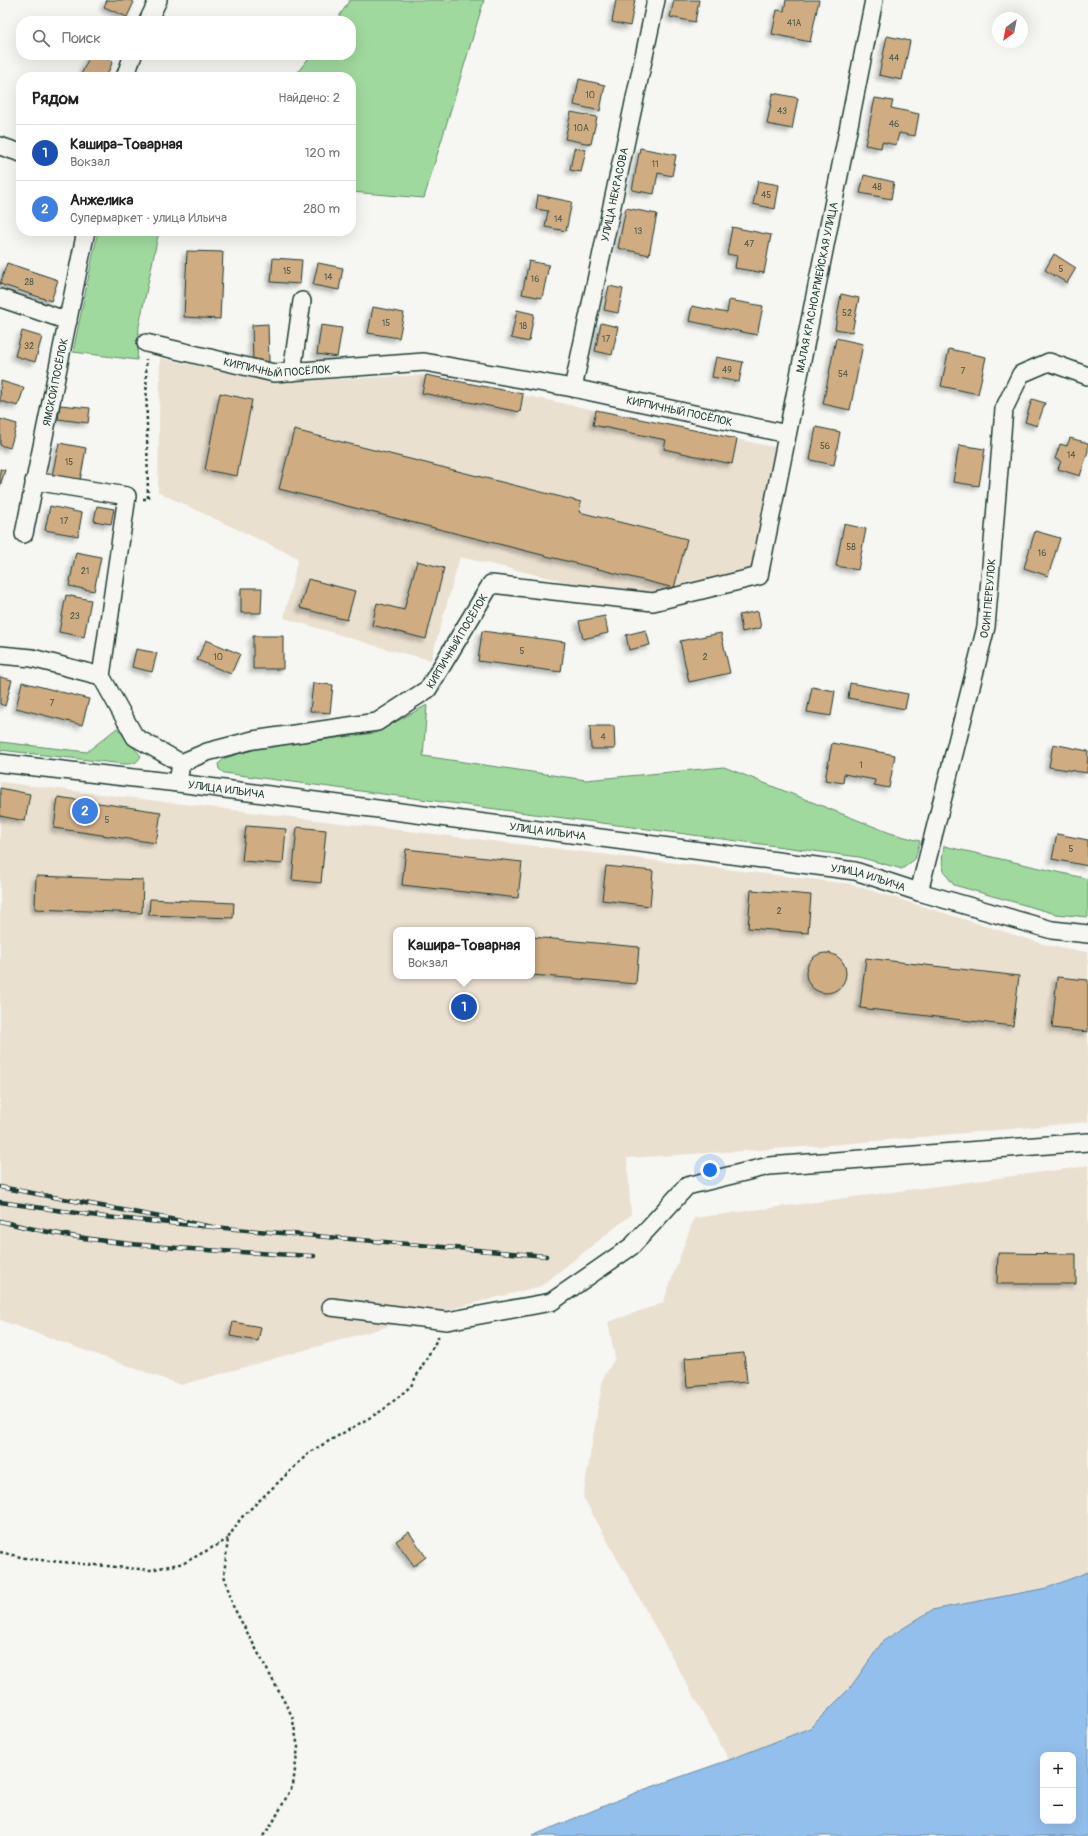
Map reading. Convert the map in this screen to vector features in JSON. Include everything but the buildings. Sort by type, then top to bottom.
[{"type":"street","points":[[150,16],[158,0]]},
{"type":"street","name":"УЛИЦА НЕКРАСОВА","points":[[573,388],[656,0]]},
{"type":"street","name":"МАЛАЯ КРАСНОАРМЕЙСКАЯ УЛИЦА","points":[[759,576],[874,0]]},
{"type":"street","points":[[127,72],[132,60]]},
{"type":"street","points":[[0,146],[16,151]]},
{"type":"street","name":"ЯМСКОЙ ПОСЁЛОК","points":[[24,534],[85,236]]},
{"type":"street","points":[[0,298],[68,320]]},
{"type":"street","points":[[292,372],[302,301]]},
{"type":"street","name":"КИРПИЧНЫЙ ПОСЁЛОК","points":[[146,343],[274,373],[424,362],[573,388],[787,434]]},
{"type":"street","name":"ОСИН ПЕРЕУЛОК","points":[[919,892],[986,627],[1004,410],[1021,374],[1049,362],[1088,376]]},
{"type":"street","points":[[34,481],[127,496],[101,676],[135,737],[181,763],[178,783]]},
{"type":"street","name":"КИРПИЧНЫЙ ПОСЁЛОК","points":[[181,763],[207,752],[253,740],[377,722],[428,689],[491,584],[653,602],[759,576]]},
{"type":"street","points":[[0,655],[32,658],[101,676]]},
{"type":"street","name":"УЛИЦА ИЛЬИЧА","points":[[0,763],[178,783],[855,871],[919,892],[1052,930],[1088,934]]},
{"type":"street","points":[[331,1307],[447,1321],[551,1302],[632,1246],[687,1186],[769,1166],[1088,1142]]},
{"type":"path","points":[[127,496],[148,499],[146,343]]},
{"type":"path","points":[[263,1836],[272,1824],[293,1785],[298,1746],[292,1716],[233,1606],[224,1575],[228,1538],[241,1518],[310,1452],[383,1410],[410,1386],[447,1321]]},
{"type":"path","points":[[0,1552],[29,1559],[150,1570],[184,1563],[228,1538]]},
{"type":"shaded area","points":[[160,358],[274,382],[426,375],[784,449],[759,576],[653,602],[460,557],[431,660],[390,650],[284,618],[298,558],[158,492]]},
{"type":"shaded area","points":[[0,782],[850,884],[1047,945],[1088,952],[1088,1122],[819,1146],[627,1158],[631,1215],[541,1286],[443,1311],[181,1385],[0,1320]]},
{"type":"shaded area","points":[[1088,1165],[1088,1572],[1047,1588],[932,1610],[883,1641],[850,1688],[810,1728],[729,1760],[583,1497],[603,1378],[615,1358],[608,1322],[663,1303],[694,1218]]},
{"type":"green space","points":[[350,0],[484,0],[424,198],[356,192],[356,72],[298,72],[307,60],[356,60],[356,16],[339,16]]},
{"type":"green space","points":[[97,236],[158,236],[139,326],[137,360],[73,352]]},
{"type":"green space","points":[[427,705],[423,756],[586,780],[724,767],[890,833],[920,841],[915,859],[902,869],[859,857],[224,773],[219,769],[218,764],[225,758],[258,748],[375,733]]},
{"type":"green space","points":[[117,728],[141,756],[132,764],[0,750],[0,742],[87,752]]},
{"type":"green space","points":[[944,846],[1088,879],[1088,917],[1056,914],[954,885],[944,871],[942,858]]},
{"type":"water","points":[[1088,1572],[1088,1836],[532,1836],[640,1791],[729,1760],[810,1728],[850,1688],[883,1641],[932,1610],[1047,1588]]},
{"type":"railway","points":[[0,1187],[213,1227],[105,1217],[0,1202]]},
{"type":"railway","points":[[0,1221],[38,1230],[116,1242],[195,1249],[314,1256]]},
{"type":"railway","points":[[213,1227],[546,1256]]},
{"type":"place","name":"Анжелика","points":[[85,811]]},
{"type":"place","name":"Кашира-Товарная","points":[[464,1007]]}]
